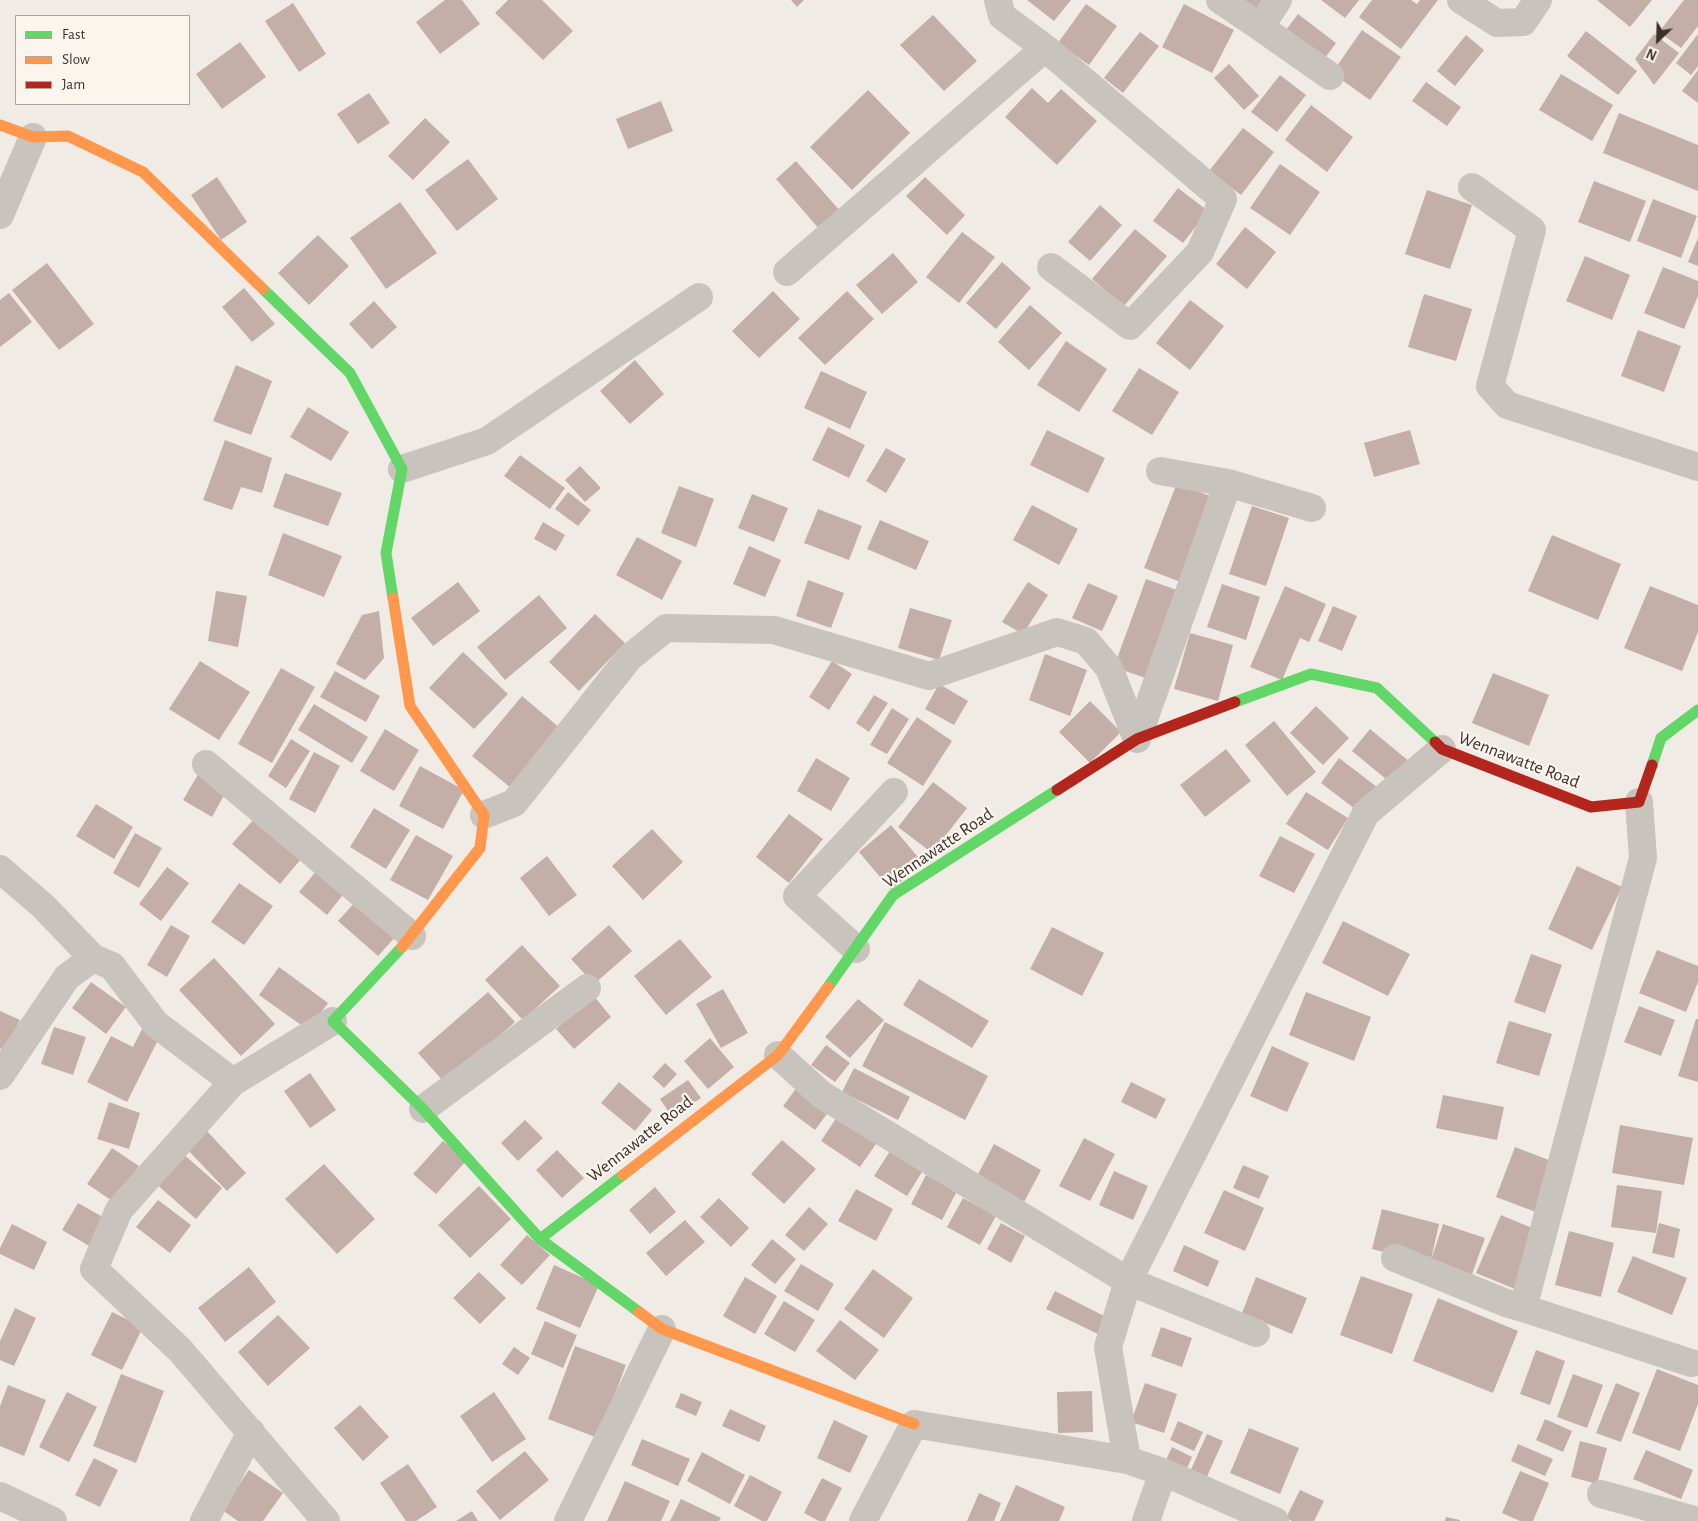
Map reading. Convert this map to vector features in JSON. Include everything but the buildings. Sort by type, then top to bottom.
[{"type":"street","points":[[998,0],[1002,16],[1045,48],[1223,199],[1200,252],[1130,326],[1051,267]]},
{"type":"street","points":[[1220,0],[1330,76]]},
{"type":"street","points":[[1260,28],[1278,0]]},
{"type":"street","points":[[1461,0],[1497,23],[1523,22],[1538,0]]},
{"type":"street","points":[[787,272],[1045,48]]},
{"type":"street","points":[[0,126],[33,137],[68,136],[143,172],[350,373],[402,468],[386,553],[410,706],[484,815],[480,848],[412,936],[333,1022],[233,1082],[119,1210],[94,1268],[180,1350],[326,1521]]},
{"type":"street","points":[[0,215],[33,137]]},
{"type":"street","points":[[1472,187],[1532,230],[1490,386],[1507,405],[1698,467]]},
{"type":"street","points":[[402,468],[487,441],[699,297]]},
{"type":"street","points":[[1160,471],[1228,483],[1312,508]]},
{"type":"street","points":[[1137,739],[1228,483]]},
{"type":"street","points":[[484,815],[514,804],[629,658],[666,628],[774,630],[929,676],[1057,632],[1086,641],[1109,668],[1137,739]]},
{"type":"street","name":"Wennawatte Road","points":[[540,1239],[778,1054],[894,896],[1137,739],[1311,674],[1377,688],[1442,749],[1591,807],[1639,802]]},
{"type":"street","points":[[1523,1308],[1643,858],[1639,802],[1661,738],[1698,710]]},
{"type":"street","points":[[1127,1460],[1108,1347],[1128,1281],[1366,813],[1442,749]]},
{"type":"street","points":[[206,764],[412,936]]},
{"type":"street","points":[[856,949],[797,896],[894,792]]},
{"type":"street","points":[[0,869],[43,906],[93,958],[112,966],[156,1024],[233,1082]]},
{"type":"street","points":[[0,1076],[67,977],[93,958]]},
{"type":"street","points":[[423,1110],[587,988]]},
{"type":"street","points":[[333,1022],[423,1110],[540,1239],[662,1328],[914,1424],[1127,1460],[1163,1472],[1275,1521]]},
{"type":"street","points":[[778,1054],[822,1095],[1128,1281],[1256,1333]]},
{"type":"street","points":[[1394,1258],[1506,1303],[1691,1363]]},
{"type":"street","points":[[568,1521],[662,1328]]},
{"type":"street","points":[[862,1521],[914,1424]]},
{"type":"street","points":[[204,1521],[251,1432]]},
{"type":"street","points":[[1146,1521],[1163,1472]]},
{"type":"street","points":[[1601,1494],[1698,1521]]},
{"type":"street","points":[[0,1496],[53,1521]]},
{"type":"traffic: fast","points":[[263,289],[350,373],[402,469],[386,553],[393,598]]},
{"type":"traffic: fast","points":[[1235,702],[1311,674],[1377,688],[1435,742]]},
{"type":"traffic: fast","points":[[1652,765],[1661,738],[1698,710]]},
{"type":"traffic: fast","points":[[828,987],[893,895],[1057,790]]},
{"type":"traffic: fast","points":[[402,947],[333,1021],[423,1109],[540,1239]]},
{"type":"traffic: fast","points":[[623,1175],[540,1239],[639,1312]]},
{"type":"traffic: slow","points":[[0,125],[33,137],[68,136],[143,172],[263,289]]},
{"type":"traffic: slow","points":[[393,598],[410,706],[484,815],[480,848],[402,947]]},
{"type":"traffic: slow","points":[[623,1175],[778,1055],[828,987]]},
{"type":"traffic: slow","points":[[639,1312],[662,1329],[914,1424]]},
{"type":"traffic: jam","points":[[1057,790],[1137,739],[1235,702]]},
{"type":"traffic: jam","points":[[1435,742],[1442,749],[1591,807],[1639,802],[1652,765]]}]
